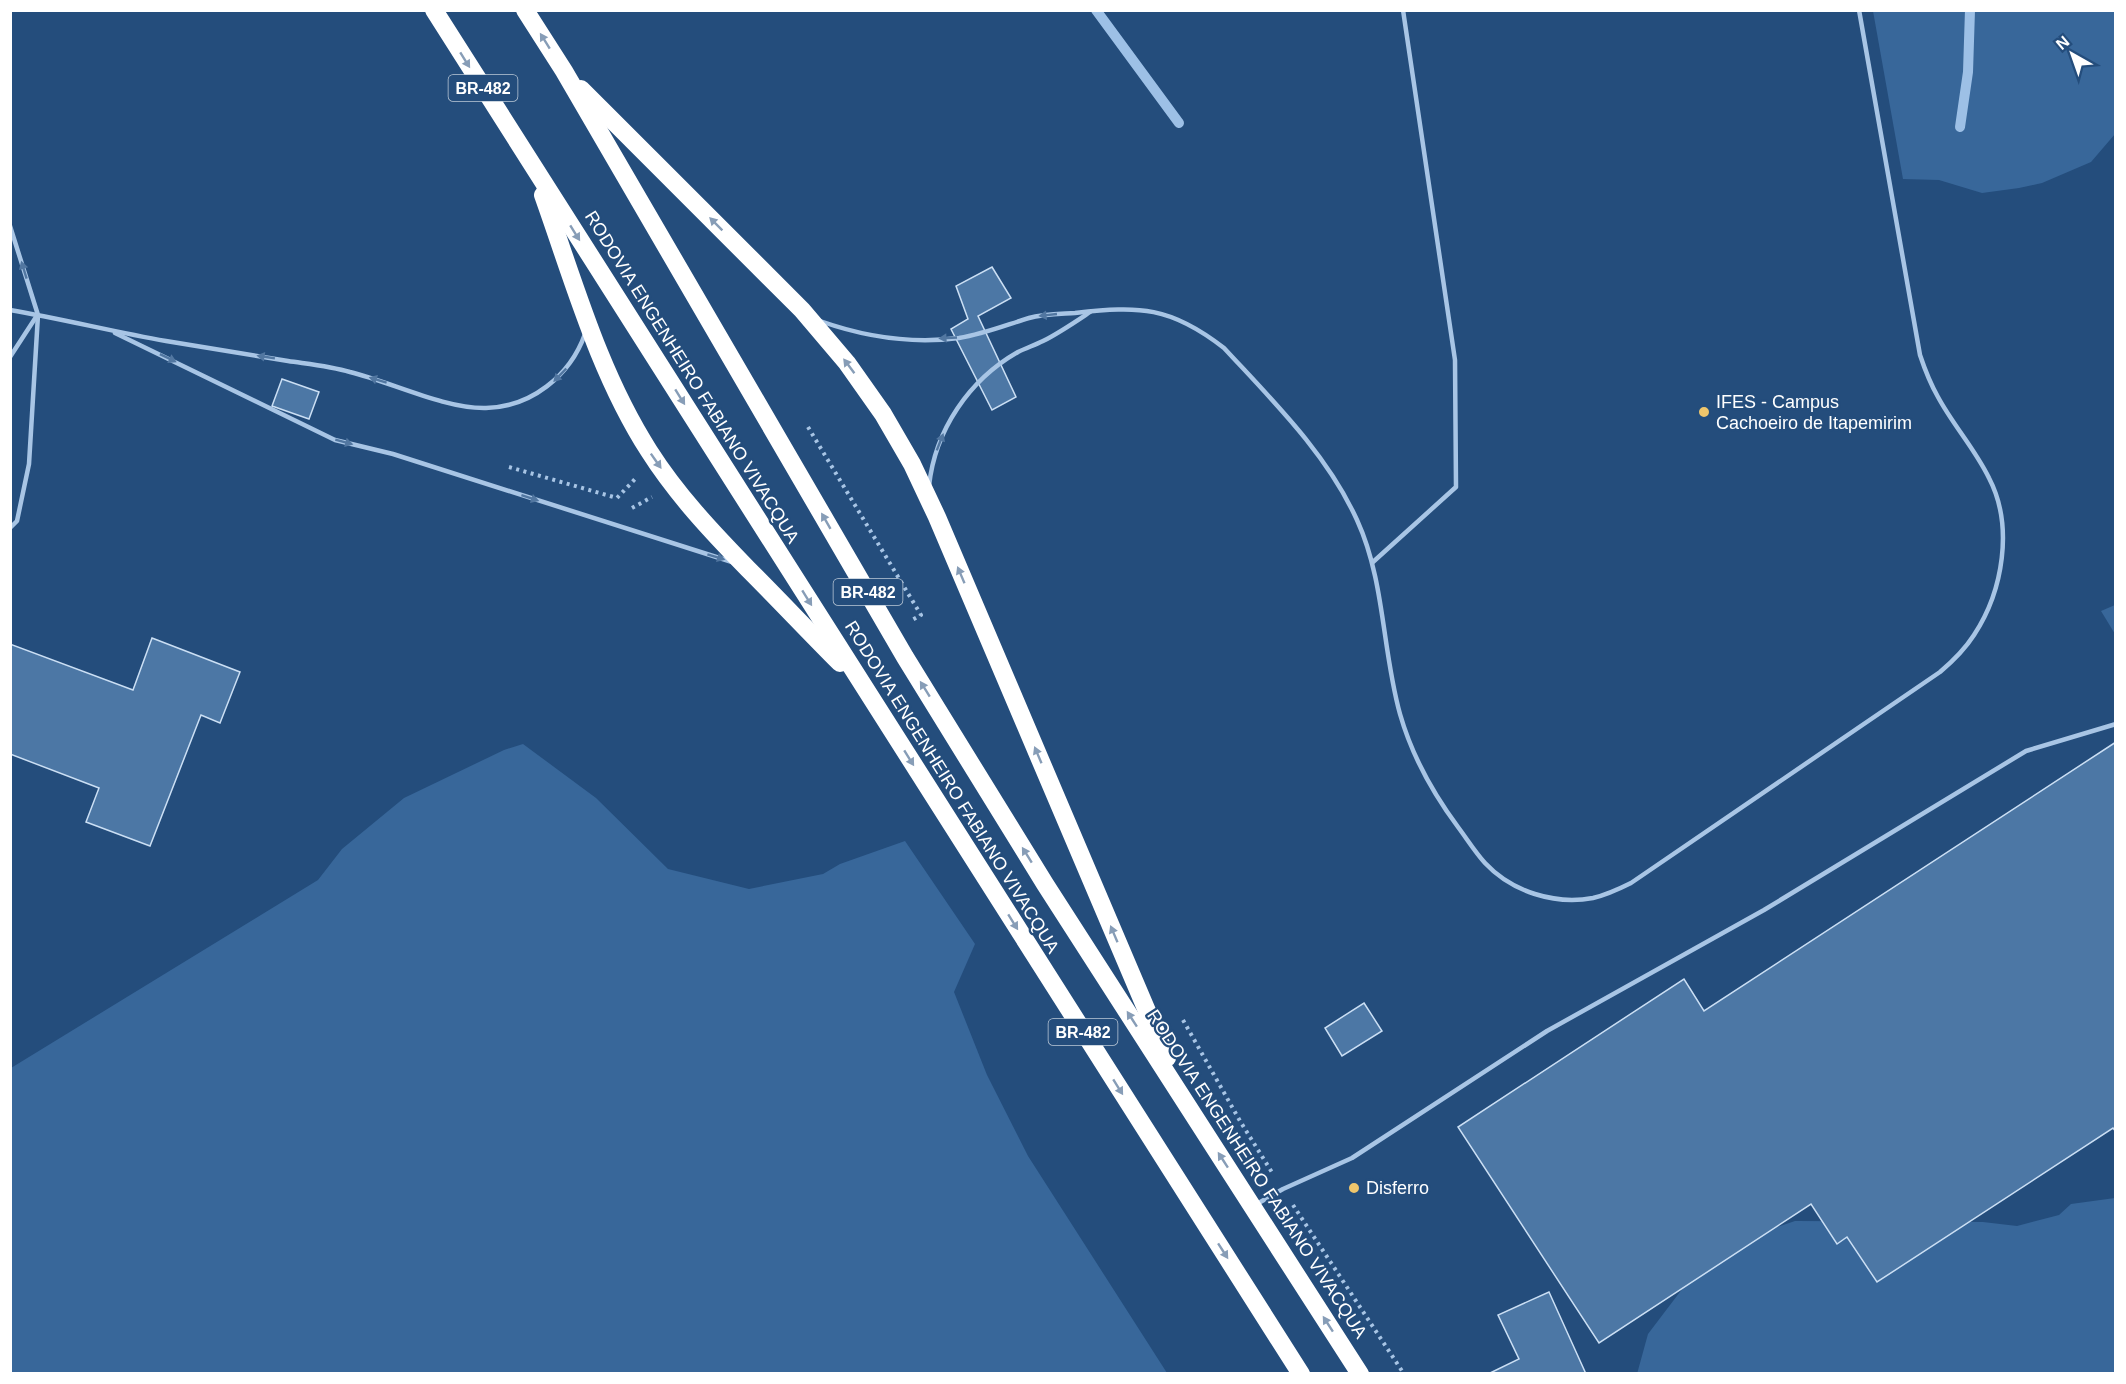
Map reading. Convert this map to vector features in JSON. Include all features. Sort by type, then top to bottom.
[{"type":"highway","name":"RODOVIA ENGENHEIRO FABIANO VIVACQUA","points":[[434,10],[1301,1374]]},
{"type":"highway","name":"RODOVIA ENGENHEIRO FABIANO VIVACQUA","points":[[525,10],[564,71],[905,657],[1045,884],[1360,1374]]},
{"type":"highway","points":[[564,71],[808,316],[848,363],[883,414],[912,464],[928,499],[1187,1104]]},
{"type":"highway","points":[[533,166],[589,325],[621,400],[649,451],[697,515],[866,690]]},
{"type":"lane","points":[[1373,562],[1456,487],[1455,360],[1403,10]]},
{"type":"lane","points":[[808,316],[845,330],[882,338],[921,340],[959,338],[996,330],[1032,317],[1116,308],[1140,309],[1185,322],[1224,348],[1321,458],[1354,513],[1373,562],[1391,676],[1400,715],[1413,753],[1438,801],[1485,863],[1515,886],[1552,899],[1593,898],[1631,883],[1940,672],[1959,655],[1974,635],[1995,590],[2001,566],[2003,543],[2001,521],[1990,478],[1939,399],[1920,355],[1859,10]]},
{"type":"lane","points":[[10,226],[38,315],[28,464],[17,521],[10,528]]},
{"type":"lane","points":[[10,310],[115,333],[350,372],[464,407],[487,408],[509,405],[531,397],[551,384],[568,367],[581,347],[589,325]]},
{"type":"lane","points":[[928,499],[936,453],[944,432],[955,411],[973,388],[994,368],[1018,352],[1045,340],[1093,311]]},
{"type":"lane","points":[[10,357],[38,315]]},
{"type":"lane","points":[[115,333],[335,440],[393,454],[746,566]]},
{"type":"lane","points":[[1253,1207],[1283,1189],[1352,1158],[1547,1030],[1764,910],[2026,751],[2115,724]]},
{"type":"path","points":[[617,498],[641,474]]},
{"type":"path","points":[[1181,1016],[1240,1121],[1404,1374]]},
{"type":"shaded area","points":[[1873,11],[2115,11],[2115,134],[2091,162],[2042,183],[2019,188],[1982,193],[1939,180],[1903,179]]},
{"type":"shaded area","points":[[2115,605],[2115,634],[2101,611]]},
{"type":"shaded area","points":[[523,744],[596,798],[668,869],[749,889],[823,874],[840,864],[905,841],[975,944],[954,992],[987,1075],[1028,1156],[1167,1373],[11,1373],[11,1068],[318,880],[342,849],[404,798],[504,750]]},
{"type":"shaded area","points":[[2115,1198],[2115,1373],[1637,1374],[1648,1334],[1689,1280],[1733,1242],[1795,1221],[1983,1222],[2017,1226],[2059,1215],[2071,1204]]},
{"type":"building","points":[[992,267],[1011,298],[978,316],[1016,397],[992,410],[951,329],[968,319],[956,286]]},
{"type":"building","points":[[282,379],[319,392],[309,419],[272,406]]},
{"type":"building","points":[[152,638],[240,672],[220,723],[201,715],[150,846],[86,822],[99,788],[10,754],[10,644],[133,690]]},
{"type":"building","points":[[2116,742],[2116,1132],[2113,1128],[1877,1282],[1847,1237],[1837,1244],[1811,1204],[1599,1343],[1458,1127],[1684,979],[1704,1011]]},
{"type":"building","points":[[1364,1003],[1382,1031],[1342,1056],[1325,1028]]},
{"type":"building","points":[[1549,1292],[1586,1374],[1488,1374],[1519,1359],[1498,1315]]},
{"type":"waterway","points":[[1096,10],[1179,123]]},
{"type":"waterway","points":[[1960,127],[1968,72],[1970,10]]},
{"type":"place","name":"IFES - Campus Cachoeiro de Itapemirim","points":[[1704,412]]},
{"type":"place","name":"Disferro","points":[[1354,1188]]}]
